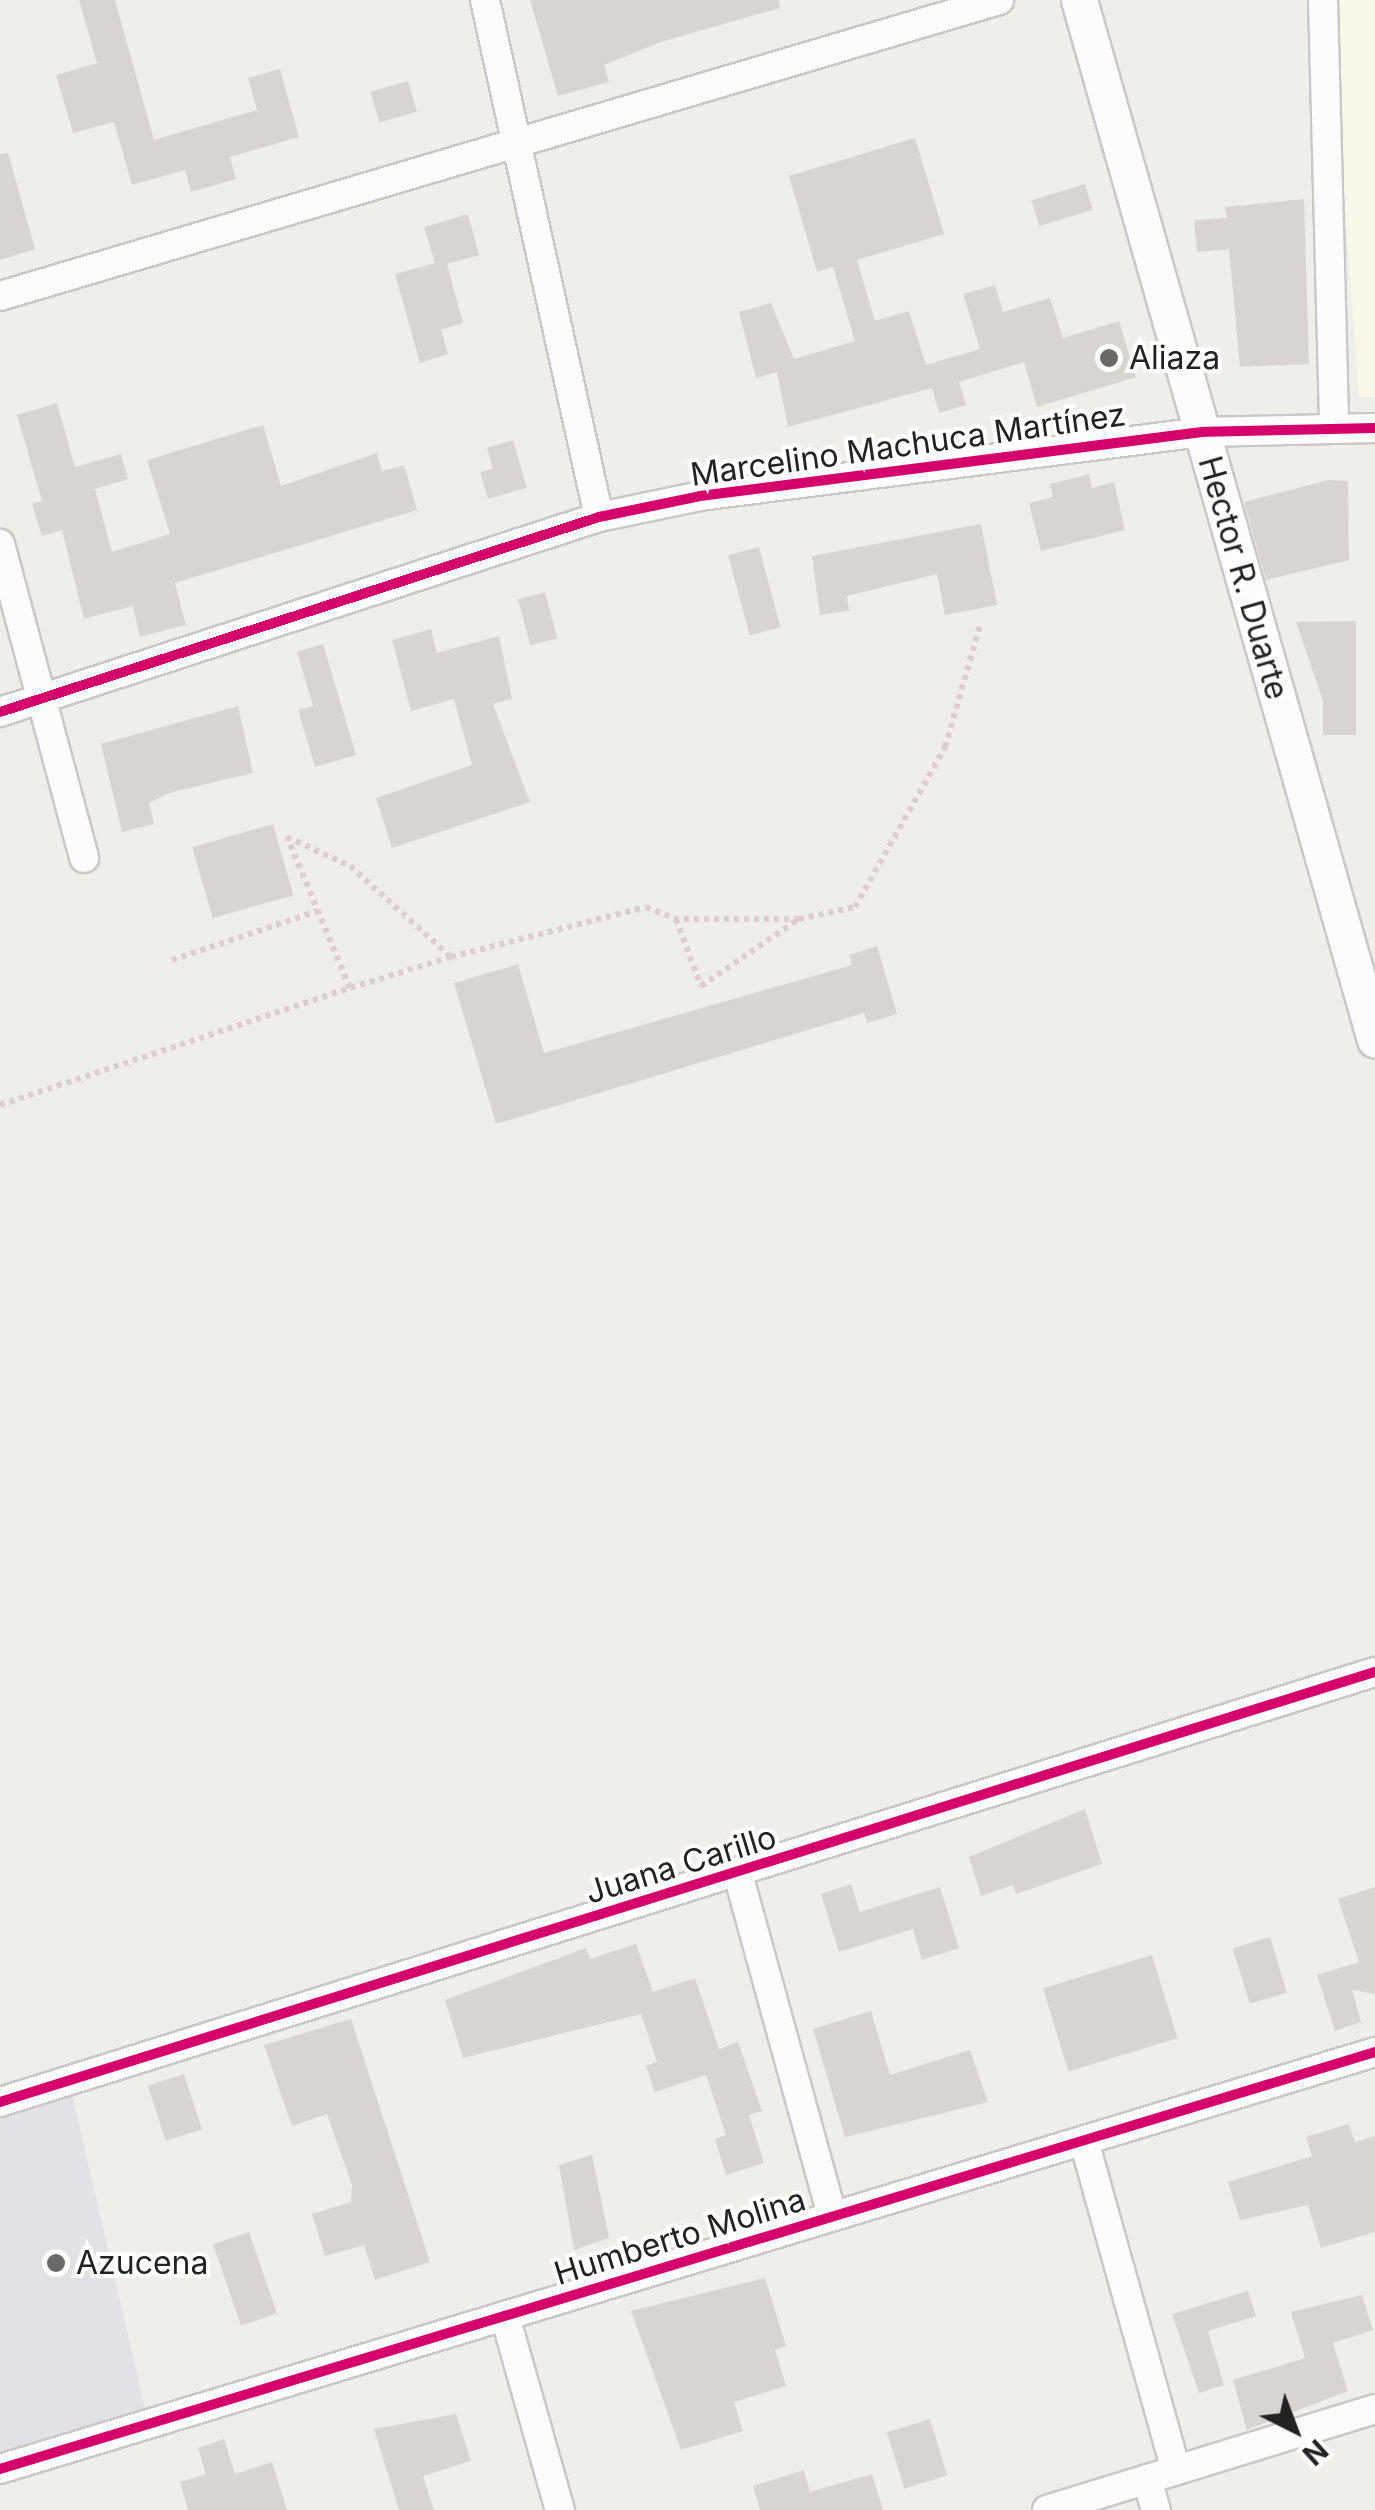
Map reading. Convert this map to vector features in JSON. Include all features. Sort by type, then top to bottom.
[{"type":"street","points":[[485,0],[521,138],[600,517]]},
{"type":"street","points":[[0,296],[521,138],[999,0]]},
{"type":"street","name":"Hector R. Duarte","points":[[1078,0],[1375,1040]]},
{"type":"street","points":[[1323,0],[1334,429]]},
{"type":"street","name":"Marcelino Machuca Martínez","points":[[0,712],[600,517],[700,496],[1202,432],[1375,428]]},
{"type":"street","points":[[0,544],[84,858]]},
{"type":"street","name":"Juana Carillo","points":[[0,2102],[1375,1672]]},
{"type":"street","points":[[738,1874],[832,2216]]},
{"type":"street","name":"Humberto Molina","points":[[0,2469],[1375,2052]]},
{"type":"street","points":[[1084,2140],[1176,2470]]},
{"type":"street","points":[[506,2316],[560,2510]]},
{"type":"street","points":[[1046,2510],[1375,2409]]},
{"type":"street","points":[[1147,2479],[1156,2510]]},
{"type":"path","points":[[0,1105],[451,957],[646,907],[676,919],[799,918],[855,907],[882,870],[945,746],[980,626]]},
{"type":"path","points":[[350,988],[287,837],[350,866],[451,957]]},
{"type":"path","points":[[172,960],[318,911]]},
{"type":"path","points":[[676,919],[700,986],[799,918]]},
{"type":"shaded area","points":[[1330,0],[1375,0],[1375,397],[1359,398]]},
{"type":"shaded area","name":"Azucena","points":[[72,2094],[146,2413],[0,2458],[0,2112]]},
{"type":"building","points":[[79,0],[115,0],[154,140],[257,110],[248,78],[280,69],[299,137],[230,157],[236,179],[191,192],[185,170],[132,185],[114,122],[73,133],[56,75],[97,63]]},
{"type":"building","points":[[530,0],[779,0],[780,8],[661,42],[604,65],[609,82],[558,96]]},
{"type":"building","points":[[408,81],[417,112],[379,123],[371,92]]},
{"type":"building","points":[[915,138],[944,234],[857,260],[875,321],[909,311],[926,365],[980,349],[963,294],[995,285],[1003,312],[1050,298],[1063,338],[1119,321],[1136,377],[1037,407],[1024,362],[959,382],[966,405],[939,413],[932,388],[788,427],[777,372],[756,378],[739,312],[771,303],[794,359],[855,341],[833,267],[817,272],[789,176]]},
{"type":"building","points":[[8,153],[35,249],[0,260],[0,154]]},
{"type":"building","points":[[1085,184],[1093,210],[1039,226],[1031,200]]},
{"type":"building","points":[[1304,199],[1309,364],[1240,367],[1229,249],[1197,252],[1194,220],[1227,218],[1225,207]]},
{"type":"building","points":[[468,214],[479,255],[447,264],[463,323],[441,330],[448,354],[420,363],[395,274],[435,263],[424,227]]},
{"type":"building","points":[[57,403],[75,467],[121,454],[128,479],[95,489],[112,552],[170,534],[147,460],[263,425],[281,486],[377,453],[382,471],[404,465],[417,510],[175,583],[186,625],[140,637],[133,606],[84,619],[62,530],[42,536],[32,504],[42,501],[17,415]]},
{"type":"building","points":[[513,440],[527,488],[488,499],[480,472],[493,469],[487,448]]},
{"type":"building","points":[[1089,474],[1092,488],[1114,482],[1125,530],[1041,551],[1029,503],[1053,497],[1050,484]]},
{"type":"building","points":[[1328,480],[1348,481],[1349,560],[1266,580],[1244,502]]},
{"type":"building","points":[[981,524],[997,605],[945,615],[937,574],[847,596],[849,611],[820,615],[812,556]]},
{"type":"building","points":[[759,547],[780,627],[750,635],[728,555]]},
{"type":"building","points":[[545,592],[557,638],[530,646],[518,599]]},
{"type":"building","points":[[1356,621],[1356,735],[1323,735],[1323,701],[1296,622]]},
{"type":"building","points":[[431,629],[437,653],[499,636],[512,699],[493,704],[530,802],[392,848],[376,798],[472,765],[454,699],[411,711],[392,640]]},
{"type":"building","points":[[323,644],[356,755],[315,767],[298,710],[313,706],[297,652]]},
{"type":"building","points":[[238,706],[253,773],[169,793],[149,803],[154,824],[122,832],[101,744]]},
{"type":"building","points":[[273,824],[293,895],[213,918],[192,847]]},
{"type":"building","points":[[877,946],[897,1014],[867,1023],[864,1013],[496,1124],[454,983],[518,964],[544,1053],[852,965],[849,955]]},
{"type":"building","points":[[1085,1809],[1102,1864],[1016,1894],[1013,1885],[981,1896],[969,1857]]},
{"type":"building","points":[[851,1884],[860,1912],[940,1887],[959,1948],[922,1960],[913,1929],[839,1952],[821,1894]]},
{"type":"building","points":[[1375,1887],[1375,1994],[1352,1990],[1361,2022],[1335,2031],[1317,1975],[1359,1962],[1338,1899]]},
{"type":"building","points":[[1270,1937],[1287,1992],[1250,2004],[1233,1948]]},
{"type":"building","points":[[636,1944],[653,1992],[695,1978],[719,2049],[738,2042],[762,2111],[749,2115],[764,2163],[726,2175],[715,2139],[726,2135],[706,2075],[655,2092],[646,2066],[657,2062],[641,2014],[463,2058],[445,2000],[586,1948],[590,1959]]},
{"type":"building","points":[[1152,1955],[1177,2038],[1068,2072],[1043,1988]]},
{"type":"building","points":[[871,2011],[890,2075],[970,2050],[988,2102],[845,2137],[813,2029]]},
{"type":"building","points":[[351,2019],[430,2262],[375,2280],[364,2245],[325,2256],[312,2214],[351,2202],[352,2185],[327,2114],[292,2126],[264,2045]]},
{"type":"building","points":[[184,2074],[202,2129],[166,2141],[148,2086]]},
{"type":"building","points":[[1349,2124],[1355,2142],[1375,2136],[1375,2232],[1321,2248],[1308,2205],[1240,2220],[1228,2182],[1312,2156],[1306,2137]]},
{"type":"building","points":[[592,2155],[609,2238],[574,2250],[559,2165]]},
{"type":"building","points":[[249,2232],[277,2313],[241,2326],[213,2244]]},
{"type":"building","points":[[765,2278],[786,2346],[775,2350],[786,2386],[734,2402],[743,2431],[681,2450],[631,2311]]},
{"type":"building","points":[[1248,2291],[1256,2316],[1208,2331],[1224,2385],[1199,2393],[1172,2314]]},
{"type":"building","points":[[1362,2295],[1373,2330],[1333,2343],[1348,2391],[1247,2430],[1233,2380],[1305,2358],[1291,2312]]},
{"type":"building","points":[[456,2414],[471,2461],[423,2476],[434,2510],[399,2510],[374,2429]]},
{"type":"building","points":[[930,2419],[947,2475],[904,2489],[887,2432]]},
{"type":"building","points":[[224,2439],[235,2474],[272,2462],[287,2510],[188,2510],[180,2482],[206,2474],[198,2448]]},
{"type":"building","points":[[804,2470],[810,2492],[872,2474],[883,2510],[760,2510],[753,2486]]},
{"type":"cycle path","points":[[0,712],[599,517],[700,496],[1202,432],[1375,428]]},
{"type":"cycle path","points":[[0,2102],[1375,1672]]},
{"type":"cycle path","points":[[0,2469],[1375,2052]]},
{"type":"place","name":"Aliaza","points":[[1109,358]]},
{"type":"place","name":"Azucena","points":[[56,2263]]}]
